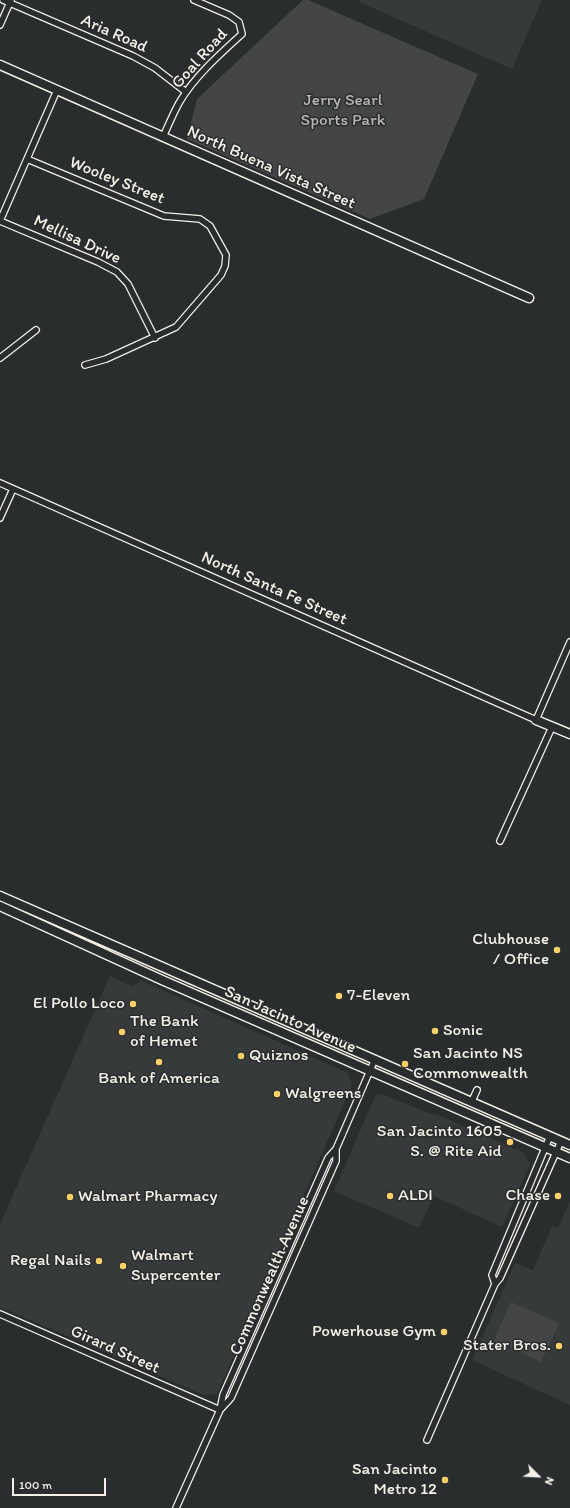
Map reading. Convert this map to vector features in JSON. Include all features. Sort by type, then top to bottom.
[{"type":"main road","name":"North Buena Vista Street","points":[[0,65],[529,298]]},
{"type":"main road","points":[[536,720],[570,734]]},
{"type":"main road","name":"San Jacinto Avenue","points":[[0,896],[570,1145]]},
{"type":"main road","name":"San Jacinto Avenue","points":[[0,906],[233,1011],[570,1158]]},
{"type":"main road","points":[[233,1011],[236,1007],[241,1007],[281,1024],[291,1024]]},
{"type":"street","name":"Aria Road","points":[[3,0],[10,1],[133,56],[154,68],[186,92]]},
{"type":"street","name":"Goal Road","points":[[163,137],[179,103],[186,92],[219,55],[242,34],[239,22],[229,15],[194,0]]},
{"type":"street","points":[[0,25],[10,1]]},
{"type":"street","points":[[0,221],[57,90]]},
{"type":"street","name":"Wooley Street","points":[[27,159],[164,216],[200,219],[210,226],[226,255],[226,266],[221,275],[176,327],[155,338]]},
{"type":"street","name":"Mellisa Drive","points":[[0,221],[98,262],[117,272],[128,284],[155,338]]},
{"type":"street","points":[[0,358],[36,330]]},
{"type":"street","points":[[86,365],[106,359],[155,338]]},
{"type":"street","name":"North Santa Fe Street","points":[[0,483],[536,720]]},
{"type":"street","points":[[0,518],[13,489]]},
{"type":"street","points":[[536,720],[570,642]]},
{"type":"street","points":[[500,841],[552,727]]},
{"type":"street","name":"Commonwealth Avenue","points":[[176,1508],[220,1410],[222,1395],[328,1158],[336,1149],[375,1059]]},
{"type":"street","points":[[472,1101],[478,1090]]},
{"type":"street","points":[[495,1284],[492,1276],[550,1136]]},
{"type":"street","points":[[427,1440],[495,1284],[500,1278],[561,1141]]},
{"type":"street","name":"Commonwealth Avenue","points":[[220,1410],[231,1398],[276,1297],[336,1161],[336,1149]]},
{"type":"street","name":"Girard Street","points":[[0,1314],[220,1410]]},
{"type":"shaded area","points":[[360,0],[542,0],[512,69],[359,2]]},
{"type":"shaded area","points":[[110,976],[131,986],[142,981],[348,1073],[352,1085],[217,1394],[204,1395],[0,1307],[0,1224]]},
{"type":"shaded area","points":[[376,1094],[385,1095],[428,1113],[438,1115],[524,1153],[530,1165],[502,1227],[434,1196],[419,1228],[334,1191]]},
{"type":"shaded area","points":[[570,1201],[570,1405],[472,1360],[515,1263],[533,1270],[552,1226],[558,1228]]},
{"type":"green space","name":"Jerry Searl Sports Park","points":[[303,0],[308,0],[478,74],[424,199],[370,219],[187,139],[197,99]]},
{"type":"green space","points":[[511,1302],[556,1322],[558,1325],[541,1362],[501,1342],[496,1351],[490,1349]]},
{"type":"place","name":"Clubhouse / Office","points":[[557,950]]},
{"type":"place","name":"7-Eleven","points":[[339,996]]},
{"type":"place","name":"El Pollo Loco","points":[[133,1004]]},
{"type":"place","name":"Sonic","points":[[435,1031]]},
{"type":"place","name":"The Bank of Hemet","points":[[122,1032]]},
{"type":"place","name":"Quiznos","points":[[241,1056]]},
{"type":"place","name":"Bank of America","points":[[159,1062]]},
{"type":"place","name":"San Jacinto NS Commonwealth","points":[[405,1064]]},
{"type":"place","name":"Walgreens","points":[[277,1094]]},
{"type":"place","name":"San Jacinto 1605 S. @ Rite Aid","points":[[510,1142]]},
{"type":"place","name":"ALDI","points":[[390,1196]]},
{"type":"place","name":"Chase","points":[[558,1196]]},
{"type":"place","name":"Walmart Pharmacy","points":[[70,1197]]},
{"type":"place","name":"Regal Nails","points":[[99,1261]]},
{"type":"place","name":"Walmart Supercenter","points":[[123,1266]]},
{"type":"place","name":"Powerhouse Gym","points":[[444,1332]]},
{"type":"place","name":"Stater Bros.","points":[[559,1346]]},
{"type":"place","name":"San Jacinto Metro 12","points":[[445,1480]]}]
